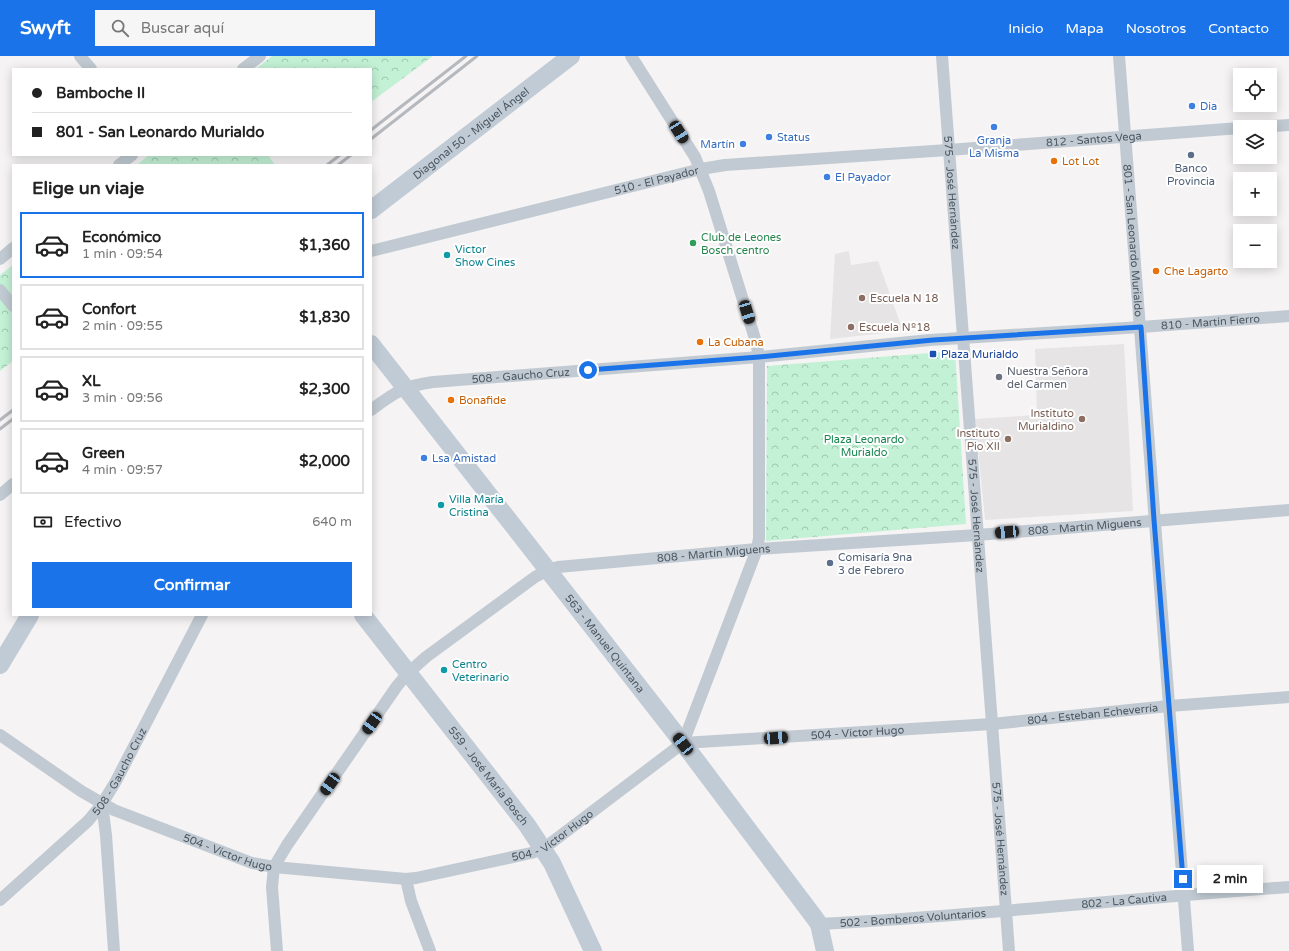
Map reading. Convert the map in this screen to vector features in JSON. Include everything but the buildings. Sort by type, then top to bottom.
[{"type":"street","points":[[80,56],[90,68]]},
{"type":"street","points":[[244,68],[260,56]]},
{"type":"street","name":"Diagonal 50 - Miguel Ángel","points":[[372,209],[571,56]]},
{"type":"street","points":[[631,56],[695,157],[701,169],[710,191],[752,327],[759,357],[759,538],[757,549],[683,744]]},
{"type":"street","name":"575 - José Hernández","points":[[942,56],[1009,951]]},
{"type":"street","name":"801 - San Leonardo Murialdo","points":[[1119,56],[1188,951]]},
{"type":"street","points":[[1277,126],[1289,125]]},
{"type":"street","name":"812 - Santos Vega","points":[[948,150],[1233,128]]},
{"type":"street","name":"510 - El Payador","points":[[372,251],[701,169],[725,165],[948,150]]},
{"type":"street","points":[[120,164],[131,156]]},
{"type":"street","points":[[0,258],[12,249]]},
{"type":"street","points":[[0,290],[12,305]]},
{"type":"street","name":"810 - Martín Fierro","points":[[964,338],[1289,316]]},
{"type":"street","name":"508 - Gaucho Cruz","points":[[372,409],[393,394],[405,388],[441,381],[759,357],[964,338]]},
{"type":"street","name":"563 - Manuel Quintana","points":[[372,345],[683,744],[819,924],[825,951]]},
{"type":"street","points":[[0,495],[12,485]]},
{"type":"street","name":"808 - Martín Miguens","points":[[274,867],[292,838],[408,674],[426,657],[535,577],[548,570],[558,567],[757,549],[977,535],[1289,510]]},
{"type":"street","points":[[0,666],[29,616]]},
{"type":"street","name":"508 - Gaucho Cruz","points":[[0,900],[88,821],[102,804],[116,781],[201,616]]},
{"type":"street","name":"559 - José María Bosch","points":[[364,616],[527,824],[552,863],[593,951]]},
{"type":"street","name":"804 - Esteban Echeverría","points":[[992,724],[1169,706],[1289,697]]},
{"type":"street","name":"504 - Víctor Hugo","points":[[0,735],[102,804],[131,818],[252,863],[274,867],[406,879],[544,849],[683,744],[992,724]]},
{"type":"street","points":[[102,804],[106,835],[114,951]]},
{"type":"street","points":[[274,867],[272,887],[277,951]]},
{"type":"street","points":[[406,879],[411,902],[430,951]]},
{"type":"street","name":"802 - La Cautiva","points":[[1006,912],[1184,894],[1289,887]]},
{"type":"street","name":"502 - Bomberos Voluntarios","points":[[819,924],[1006,912]]},
{"type":"shaded area","name":"Escuela N 18","points":[[849,251],[851,265],[878,261],[903,331],[830,339],[835,254]]},
{"type":"shaded area","points":[[1124,344],[1133,511],[985,520],[975,419],[1037,415],[1035,349]]},
{"type":"green space","points":[[272,56],[433,56],[372,101],[372,68],[257,68]]},
{"type":"green space","points":[[148,156],[269,156],[274,164],[138,164]]},
{"type":"green space","points":[[12,266],[12,362],[0,371],[0,275]]},
{"type":"green space","name":"Plaza Leonardo Murialdo","points":[[955,351],[966,524],[766,541],[767,366]]},
{"type":"railway","points":[[372,129],[466,56]]},
{"type":"railway","points":[[372,138],[477,56]]},
{"type":"railway","points":[[328,164],[339,156]]},
{"type":"railway","points":[[339,164],[350,156]]},
{"type":"railway","points":[[0,420],[12,411]]},
{"type":"railway","points":[[0,429],[12,420]]},
{"type":"place","name":"Dia","points":[[1192,106]]},
{"type":"place","name":"Granja La Misma","points":[[994,127]]},
{"type":"place","name":"Status","points":[[769,137]]},
{"type":"place","name":"Martín","points":[[743,144]]},
{"type":"place","name":"Banco Provincia","points":[[1191,155]]},
{"type":"place","name":"Lot Lot","points":[[1054,161]]},
{"type":"place","name":"El Payador","points":[[827,177]]},
{"type":"place","name":"Club de Leones Bosch centro","points":[[693,243]]},
{"type":"place","name":"Victor Show Cines","points":[[447,255]]},
{"type":"place","name":"Che Lagarto","points":[[1156,271]]},
{"type":"place","name":"Escuela N 18","points":[[862,298]]},
{"type":"place","name":"Escuela Nº18","points":[[851,327]]},
{"type":"place","name":"La Cubana","points":[[700,342]]},
{"type":"place","name":"Plaza Murialdo","points":[[933,354]]},
{"type":"place","name":"Nuestra Señora del Carmen","points":[[999,377]]},
{"type":"place","name":"Bonafide","points":[[451,400]]},
{"type":"place","name":"Instituto Murialdino","points":[[1082,419]]},
{"type":"place","name":"Instituto Pio XII","points":[[1008,439]]},
{"type":"place","name":"Lsa Amistad","points":[[424,458]]},
{"type":"place","name":"Villa María Cristina","points":[[441,505]]},
{"type":"place","name":"Comisaría 9na 3 de Febrero","points":[[830,563]]},
{"type":"place","name":"Centro Veterinario","points":[[444,670]]},
{"type":"route","points":[[588,370],[759,357],[933,340],[1141,327],[1154,520],[1183,879]]}]
